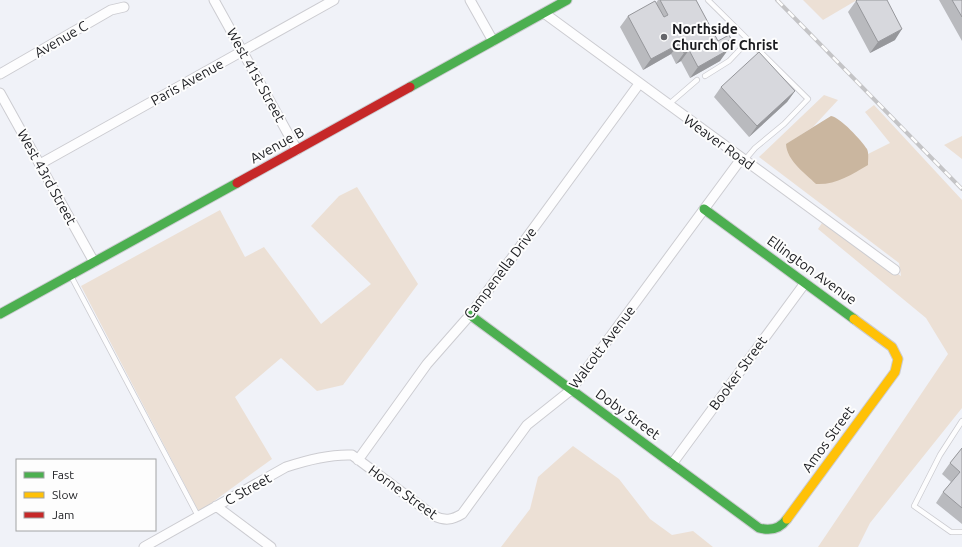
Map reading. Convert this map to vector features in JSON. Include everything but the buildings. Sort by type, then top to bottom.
[{"type":"street","name":"West 41st Street","points":[[214,0],[297,150]]},
{"type":"street","name":"Paris Avenue","points":[[40,164],[334,0]]},
{"type":"street","points":[[470,0],[493,41]]},
{"type":"street","name":"Avenue B","points":[[0,314],[567,0]]},
{"type":"street","name":"Avenue C","points":[[0,74],[111,10],[124,7]]},
{"type":"street","name":"Weaver Road","points":[[544,13],[742,160],[895,270]]},
{"type":"street","name":"Campenella Drive","points":[[358,460],[427,364],[470,315],[639,84]]},
{"type":"street","name":"West 43rd Street","points":[[0,93],[94,262]]},
{"type":"street","name":"Walcott Avenue","points":[[449,520],[462,514],[527,425],[572,390],[704,209],[742,160]]},
{"type":"street","name":"Ellington Avenue","points":[[704,209],[892,347],[898,359]]},
{"type":"street","name":"Booker Street","points":[[672,464],[805,282]]},
{"type":"street","name":"Doby Street","points":[[470,315],[759,528],[772,530]]},
{"type":"street","name":"Amos Street","points":[[772,530],[783,524],[895,372],[898,359]]},
{"type":"street","name":"C Street","points":[[144,547],[292,465],[342,454],[352,455],[358,460]]},
{"type":"street","name":"Horne Street","points":[[358,460],[434,516],[449,520]]},
{"type":"street","points":[[216,506],[271,547]]},
{"type":"lane","points":[[708,0],[808,99],[784,124],[742,160]]},
{"type":"lane","points":[[704,76],[729,61],[749,40]]},
{"type":"lane","points":[[668,105],[697,80]]},
{"type":"lane","points":[[70,275],[198,516]]},
{"type":"lane","points":[[962,421],[940,455],[914,506],[951,532],[962,532]]},
{"type":"shaded area","points":[[803,0],[857,0],[823,20]]},
{"type":"shaded area","points":[[824,95],[838,100],[813,127],[787,144],[868,165],[868,154],[890,143],[865,112],[874,105],[962,200],[962,408],[870,523],[858,547],[818,547],[948,354],[926,318],[818,229],[822,223],[901,276],[899,263],[759,157]]},
{"type":"shaded area","points":[[831,116],[845,125],[864,145],[868,152],[868,165],[837,181],[816,184],[793,161],[787,150],[786,144]]},
{"type":"shaded area","points":[[962,136],[962,159],[944,145]]},
{"type":"shaded area","points":[[357,187],[418,284],[343,385],[317,391],[281,358],[235,397],[272,459],[199,512],[81,286],[220,210],[245,257],[264,247],[321,324],[371,284],[311,226],[339,196]]},
{"type":"shaded area","points":[[573,446],[619,479],[650,519],[672,535],[693,531],[713,547],[501,547],[530,509],[538,477]]},
{"type":"railway","points":[[777,0],[962,189]]},
{"type":"traffic: fast","points":[[410,87],[567,0]]},
{"type":"traffic: fast","points":[[0,314],[237,183]]},
{"type":"traffic: fast","points":[[704,209],[854,319]]},
{"type":"traffic: fast","points":[[470,315],[759,528],[767,529],[778,527],[787,519]]},
{"type":"traffic: slow","points":[[787,519],[895,372],[898,359],[892,347],[854,319]]},
{"type":"traffic: jam","points":[[237,183],[410,87]]},
{"type":"place","name":"Northside Church of Christ","points":[[664,37]]}]
